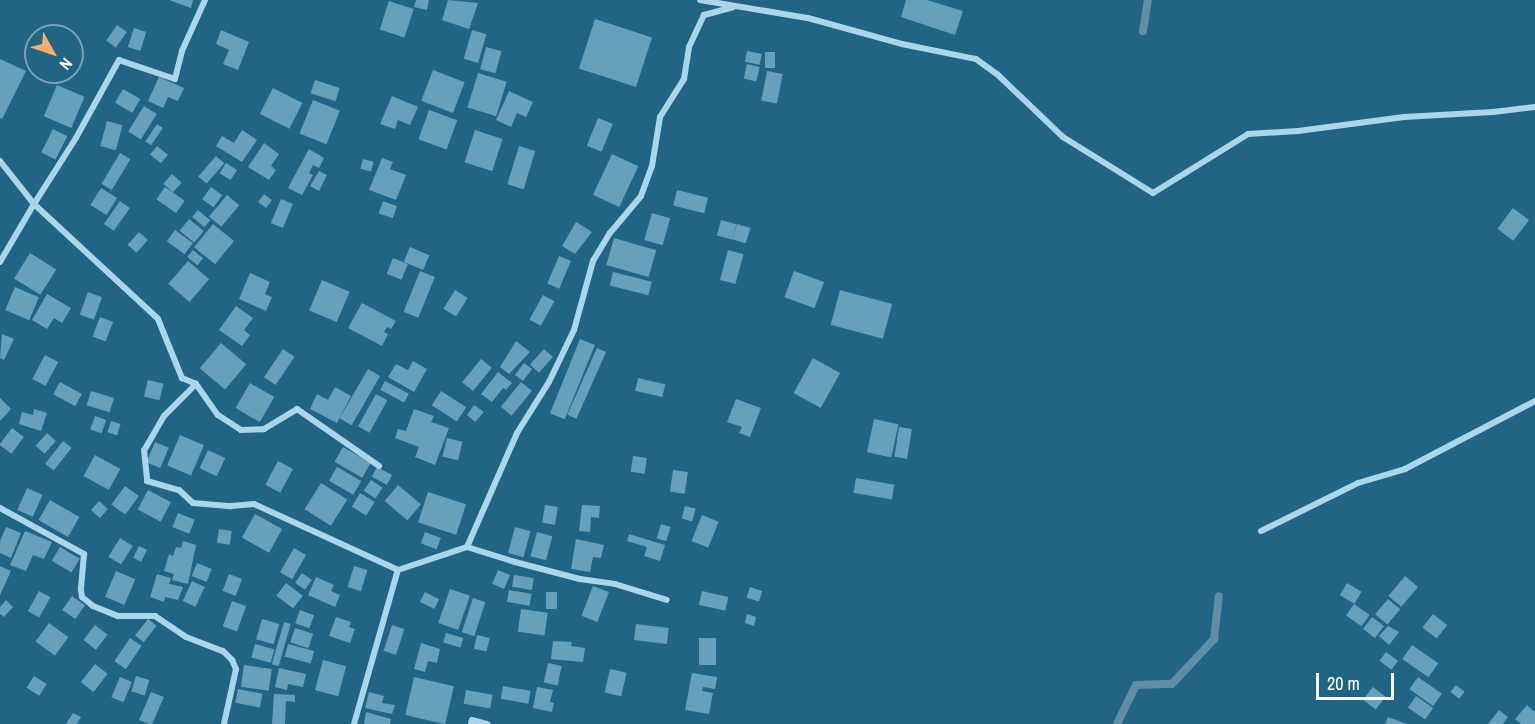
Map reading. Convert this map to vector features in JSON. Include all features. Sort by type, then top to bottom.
[{"type":"street","points":[[0,262],[76,138],[119,60],[175,79],[182,51],[205,0]]},
{"type":"street","points":[[700,0],[808,18],[902,45],[976,59],[997,74],[1063,137],[1153,193],[1248,134],[1298,131],[1404,117],[1492,112],[1535,106]]},
{"type":"street","points":[[467,547],[517,433],[549,382],[574,330],[593,261],[610,233],[641,196],[652,166],[660,117],[684,79],[689,47],[704,15],[736,6]]},
{"type":"street","points":[[0,161],[34,204],[158,319],[182,378],[196,384],[218,415],[241,430],[264,429],[297,409],[379,466]]},
{"type":"street","points":[[196,384],[164,416],[144,450],[147,481],[179,490],[193,503],[231,506],[254,504],[398,570],[467,547],[515,562],[580,579],[615,584],[667,600]]},
{"type":"street","points":[[1261,531],[1358,483],[1405,469],[1535,401]]},
{"type":"street","points":[[0,508],[84,554],[82,597],[93,606],[118,616],[155,616],[186,637],[223,651],[232,660],[236,669],[224,724]]},
{"type":"street","points":[[354,724],[398,570]]},
{"type":"street","points":[[471,724],[472,720],[487,724]]},
{"type":"building","points":[[169,0],[193,0],[191,8]]},
{"type":"building","points":[[416,0],[429,0],[427,10],[414,7]]},
{"type":"building","points":[[448,0],[478,3],[469,29],[442,20]]},
{"type":"building","points":[[906,0],[927,0],[963,11],[955,35],[901,17]]},
{"type":"building","points":[[389,1],[414,9],[404,38],[380,30]]},
{"type":"building","points":[[595,19],[652,38],[636,87],[579,68]]},
{"type":"building","points":[[117,25],[127,32],[116,47],[106,41]]},
{"type":"building","points":[[134,28],[146,32],[140,51],[128,47]]},
{"type":"building","points":[[221,30],[249,42],[238,70],[223,64],[229,50],[216,44]]},
{"type":"building","points":[[472,30],[486,34],[478,63],[464,59]]},
{"type":"building","points":[[486,47],[501,51],[496,73],[480,69]]},
{"type":"building","points":[[747,51],[762,54],[760,65],[745,62]]},
{"type":"building","points":[[765,52],[775,52],[775,68],[765,68]]},
{"type":"building","points":[[0,59],[24,70],[24,75],[2,119],[0,118]]},
{"type":"building","points":[[747,64],[760,67],[756,82],[744,79]]},
{"type":"building","points":[[433,70],[465,82],[453,113],[421,101]]},
{"type":"building","points":[[767,71],[783,74],[777,104],[761,100]]},
{"type":"building","points":[[478,73],[507,82],[496,116],[467,107]]},
{"type":"building","points":[[159,77],[184,88],[178,101],[168,97],[163,108],[148,101]]},
{"type":"building","points":[[315,80],[340,88],[335,101],[311,93]]},
{"type":"building","points":[[57,85],[85,97],[71,128],[44,116]]},
{"type":"building","points":[[273,88],[302,103],[289,129],[260,114]]},
{"type":"building","points":[[123,89],[140,99],[132,113],[115,103]]},
{"type":"building","points":[[509,91],[533,102],[526,117],[517,113],[511,127],[496,120]]},
{"type":"building","points":[[392,96],[418,107],[410,125],[398,120],[395,129],[380,124]]},
{"type":"building","points":[[313,100],[340,111],[326,144],[300,133]]},
{"type":"building","points":[[144,106],[157,114],[141,139],[128,131]]},
{"type":"building","points":[[429,110],[457,120],[447,149],[418,139]]},
{"type":"building","points":[[598,118],[613,124],[602,152],[587,146]]},
{"type":"building","points":[[107,121],[122,125],[116,150],[100,146]]},
{"type":"building","points":[[157,124],[163,128],[151,145],[145,141]]},
{"type":"building","points":[[53,129],[67,136],[55,159],[41,152]]},
{"type":"building","points":[[242,130],[257,140],[242,162],[216,146],[222,136],[234,143]]},
{"type":"building","points":[[475,130],[503,139],[492,171],[464,162]]},
{"type":"building","points":[[264,143],[279,154],[271,166],[276,170],[269,180],[248,167]]},
{"type":"building","points":[[157,146],[168,155],[161,163],[150,155]]},
{"type":"building","points":[[519,146],[535,151],[524,189],[507,184]]},
{"type":"building","points":[[309,149],[324,158],[319,168],[313,165],[309,173],[313,175],[302,195],[288,188]]},
{"type":"building","points":[[120,153],[130,159],[112,190],[101,184]]},
{"type":"building","points":[[612,154],[638,166],[619,207],[593,195]]},
{"type":"building","points":[[216,156],[224,163],[207,184],[198,176]]},
{"type":"building","points":[[382,158],[393,162],[390,169],[406,175],[396,200],[369,190]]},
{"type":"building","points":[[363,159],[374,162],[371,172],[360,169]]},
{"type":"building","points":[[226,163],[237,170],[231,180],[220,173]]},
{"type":"building","points":[[319,171],[327,175],[319,191],[310,186]]},
{"type":"building","points":[[172,174],[182,183],[173,192],[163,184]]},
{"type":"building","points":[[165,187],[185,201],[176,213],[156,199]]},
{"type":"building","points":[[211,187],[222,195],[214,207],[202,199]]},
{"type":"building","points":[[101,188],[117,198],[107,215],[90,205]]},
{"type":"building","points":[[677,190],[708,198],[704,213],[673,206]]},
{"type":"building","points":[[264,194],[272,200],[266,208],[258,202]]},
{"type":"building","points":[[227,195],[239,205],[221,227],[209,216]]},
{"type":"building","points":[[281,199],[293,204],[283,228],[271,223]]},
{"type":"building","points":[[120,201],[130,208],[114,231],[104,224]]},
{"type":"building","points":[[383,201],[397,206],[393,218],[379,213]]},
{"type":"building","points":[[1513,208],[1529,220],[1513,241],[1497,229]]},
{"type":"building","points":[[198,210],[210,220],[204,227],[192,217]]},
{"type":"building","points":[[652,213],[670,218],[663,245],[644,240]]},
{"type":"building","points":[[189,219],[204,231],[194,243],[180,231]]},
{"type":"building","points":[[721,220],[736,224],[732,240],[717,235]]},
{"type":"building","points":[[576,222],[592,232],[575,254],[562,246]]},
{"type":"building","points":[[213,224],[234,241],[215,264],[194,247]]},
{"type":"building","points":[[737,224],[750,228],[746,243],[732,239]]},
{"type":"building","points":[[175,230],[193,243],[185,254],[167,241]]},
{"type":"building","points":[[139,232],[148,240],[137,253],[128,245]]},
{"type":"building","points":[[614,238],[656,250],[649,277],[606,265]]},
{"type":"building","points":[[410,247],[429,255],[423,270],[404,262]]},
{"type":"building","points":[[193,250],[203,258],[197,265],[187,257]]},
{"type":"building","points":[[728,250],[743,254],[735,284],[720,280]]},
{"type":"building","points":[[30,253],[56,269],[40,295],[14,278]]},
{"type":"building","points":[[559,256],[571,261],[559,289],[547,284]]},
{"type":"building","points":[[393,258],[408,264],[401,280],[387,274]]},
{"type":"building","points":[[188,261],[209,279],[189,302],[168,284]]},
{"type":"building","points":[[420,271],[435,277],[418,318],[404,312]]},
{"type":"building","points":[[794,271],[824,282],[814,308],[784,297]]},
{"type":"building","points":[[613,272],[652,282],[648,295],[610,286]]},
{"type":"building","points":[[250,273],[270,282],[265,294],[272,297],[266,311],[239,299]]},
{"type":"building","points":[[322,280],[350,292],[337,322],[309,310]]},
{"type":"building","points":[[15,287],[39,297],[29,320],[5,310]]},
{"type":"building","points":[[455,290],[468,298],[456,317],[443,309]]},
{"type":"building","points":[[840,290],[892,304],[883,339],[831,325]]},
{"type":"building","points":[[88,292],[102,297],[94,320],[80,315]]},
{"type":"building","points":[[47,294],[71,308],[62,323],[54,318],[47,329],[32,320]]},
{"type":"building","points":[[543,295],[554,301],[541,326],[529,319]]},
{"type":"building","points":[[362,303],[396,321],[391,329],[387,327],[384,332],[388,334],[382,346],[348,328]]},
{"type":"building","points":[[236,306],[253,318],[244,330],[250,335],[242,346],[219,330]]},
{"type":"building","points":[[100,317],[113,322],[106,342],[92,337]]},
{"type":"building","points":[[2,334],[14,339],[4,360],[0,358]]},
{"type":"building","points":[[580,339],[595,345],[565,419],[550,413]]},
{"type":"building","points":[[516,341],[530,352],[509,374],[500,367]]},
{"type":"building","points":[[221,343],[246,364],[225,389],[200,368]]},
{"type":"building","points":[[597,348],[606,352],[576,419],[567,415]]},
{"type":"building","points":[[283,349],[295,357],[276,385],[264,377]]},
{"type":"building","points":[[544,349],[553,357],[539,373],[530,365]]},
{"type":"building","points":[[45,355],[58,362],[46,386],[32,379]]},
{"type":"building","points":[[813,358],[840,373],[821,408],[794,393]]},
{"type":"building","points":[[481,359],[492,368],[473,391],[462,382]]},
{"type":"building","points":[[413,361],[427,369],[414,392],[388,377],[396,364],[408,370]]},
{"type":"building","points":[[524,363],[532,369],[523,381],[515,375]]},
{"type":"building","points":[[368,369],[380,376],[352,425],[340,418]]},
{"type":"building","points":[[498,372],[512,383],[506,390],[503,388],[492,402],[481,394]]},
{"type":"building","points":[[638,378],[665,384],[662,397],[635,391]]},
{"type":"building","points":[[148,380],[164,384],[159,400],[144,396]]},
{"type":"building","points":[[385,381],[409,394],[404,403],[380,390]]},
{"type":"building","points":[[60,382],[82,394],[75,406],[53,394]]},
{"type":"building","points":[[521,382],[532,391],[512,416],[501,407]]},
{"type":"building","points":[[250,383],[274,397],[260,422],[236,408]]},
{"type":"building","points":[[335,387],[351,396],[337,423],[310,409],[317,394],[328,400]]},
{"type":"building","points":[[91,391],[114,398],[110,412],[87,405]]},
{"type":"building","points":[[441,391],[466,407],[457,422],[432,405]]},
{"type":"building","points":[[376,394],[387,400],[369,433],[358,426]]},
{"type":"building","points":[[0,398],[11,409],[0,421]]},
{"type":"building","points":[[736,399],[761,408],[750,437],[739,433],[742,427],[727,422]]},
{"type":"building","points":[[474,405],[484,412],[475,422],[467,415]]},
{"type":"building","points":[[34,409],[47,413],[41,431],[19,424],[22,412],[33,415]]},
{"type":"building","points":[[414,409],[434,416],[431,422],[449,428],[435,465],[415,457],[419,447],[395,438],[398,429],[406,431]]},
{"type":"building","points":[[95,416],[106,420],[101,433],[90,429]]},
{"type":"building","points":[[874,419],[898,424],[891,457],[867,452]]},
{"type":"building","points":[[111,421],[121,424],[117,435],[107,432]]},
{"type":"building","points":[[899,427],[912,429],[907,459],[894,457]]},
{"type":"building","points":[[12,428],[24,437],[11,454],[0,444]]},
{"type":"building","points":[[47,433],[56,441],[45,454],[36,446]]},
{"type":"building","points":[[180,435],[204,445],[191,476],[167,465]]},
{"type":"building","points":[[447,438],[463,442],[458,460],[442,456]]},
{"type":"building","points":[[63,441],[72,448],[54,471],[45,464]]},
{"type":"building","points":[[155,442],[169,448],[160,468],[146,462]]},
{"type":"building","points":[[343,447],[371,463],[362,478],[334,462]]},
{"type":"building","points":[[208,450],[225,458],[217,476],[200,468]]},
{"type":"building","points":[[95,455],[120,469],[109,490],[83,476]]},
{"type":"building","points":[[633,456],[647,458],[645,474],[631,472]]},
{"type":"building","points":[[278,461],[293,469],[280,493],[265,485]]},
{"type":"building","points":[[337,467],[361,481],[353,495],[329,481]]},
{"type":"building","points":[[377,467],[392,475],[387,485],[372,477]]},
{"type":"building","points":[[673,470],[688,472],[685,494],[670,492]]},
{"type":"building","points":[[856,478],[894,485],[892,500],[853,493]]},
{"type":"building","points":[[371,480],[383,488],[375,499],[364,491]]},
{"type":"building","points":[[321,483],[347,499],[331,526],[305,509]]},
{"type":"building","points":[[398,485],[421,504],[407,520],[385,501]]},
{"type":"building","points":[[125,486],[139,496],[125,515],[111,505]]},
{"type":"building","points":[[27,488],[43,495],[33,517],[17,510]]},
{"type":"building","points":[[148,490],[171,502],[161,522],[138,509]]},
{"type":"building","points":[[428,492],[466,504],[456,535],[418,522]]},
{"type":"building","points":[[360,493],[375,502],[366,515],[352,507]]},
{"type":"building","points":[[50,500],[79,517],[68,537],[39,520]]},
{"type":"building","points":[[99,501],[108,509],[100,518],[91,510]]},
{"type":"building","points":[[545,505],[558,507],[555,525],[542,523]]},
{"type":"building","points":[[582,505],[600,506],[599,518],[591,517],[590,532],[579,531]]},
{"type":"building","points":[[685,506],[696,509],[692,521],[682,519]]},
{"type":"building","points":[[178,513],[195,520],[189,534],[172,527]]},
{"type":"building","points":[[255,514],[282,529],[269,553],[242,538]]},
{"type":"building","points":[[702,515],[719,522],[708,548],[692,541]]},
{"type":"building","points":[[661,524],[671,527],[666,541],[657,538]]},
{"type":"building","points":[[6,527],[21,533],[11,558],[0,553],[0,541]]},
{"type":"building","points":[[515,527],[530,531],[523,557],[508,553]]},
{"type":"building","points":[[219,529],[232,531],[230,545],[217,543]]},
{"type":"building","points":[[25,531],[52,542],[44,559],[33,555],[26,571],[10,565]]},
{"type":"building","points":[[425,532],[441,538],[437,549],[421,543]]},
{"type":"building","points":[[537,532],[552,536],[546,560],[531,556]]},
{"type":"building","points":[[629,534],[665,545],[660,561],[644,556],[647,547],[627,541]]},
{"type":"building","points":[[120,538],[133,546],[121,565],[108,557]]},
{"type":"building","points":[[576,539],[604,545],[601,558],[593,557],[590,572],[571,569]]},
{"type":"building","points":[[183,541],[196,545],[188,584],[172,580],[174,574],[164,571],[169,554],[173,556],[176,547],[181,548]]},
{"type":"building","points":[[139,546],[147,550],[141,562],[133,558]]},
{"type":"building","points":[[60,547],[80,559],[71,573],[52,561]]},
{"type":"building","points":[[294,548],[306,555],[292,579],[280,572]]},
{"type":"building","points":[[197,563],[212,569],[207,582],[192,576]]},
{"type":"building","points":[[0,566],[11,571],[0,595]]},
{"type":"building","points":[[354,566],[367,570],[361,591],[348,587]]},
{"type":"building","points":[[498,570],[510,575],[504,589],[492,584]]},
{"type":"building","points":[[116,571],[135,579],[124,605],[105,597]]},
{"type":"building","points":[[302,573],[312,580],[305,590],[295,583]]},
{"type":"building","points":[[157,574],[171,578],[169,584],[183,587],[178,600],[165,597],[164,602],[150,597]]},
{"type":"building","points":[[229,574],[242,579],[236,596],[223,591]]},
{"type":"building","points":[[514,575],[534,578],[532,590],[512,587]]},
{"type":"building","points":[[1405,576],[1418,587],[1401,607],[1388,596]]},
{"type":"building","points":[[316,577],[334,585],[331,591],[340,595],[335,607],[308,595]]},
{"type":"building","points":[[192,581],[205,587],[195,607],[183,601]]},
{"type":"building","points":[[286,583],[303,596],[293,608],[276,596]]},
{"type":"building","points":[[1347,583],[1362,592],[1354,604],[1340,595]]},
{"type":"building","points":[[593,586],[609,592],[597,622],[582,616]]},
{"type":"building","points":[[750,587],[762,591],[759,601],[747,597]]},
{"type":"building","points":[[450,589],[470,596],[458,630],[438,623]]},
{"type":"building","points":[[509,590],[532,594],[530,606],[507,602]]},
{"type":"building","points":[[39,591],[50,597],[39,617],[28,611]]},
{"type":"building","points":[[702,591],[728,597],[725,611],[699,605]]},
{"type":"building","points":[[425,592],[439,599],[434,609],[420,602]]},
{"type":"building","points":[[546,592],[557,592],[557,609],[546,609]]},
{"type":"building","points":[[72,596],[85,605],[75,619],[62,610]]},
{"type":"building","points":[[473,598],[485,602],[474,636],[462,632]]},
{"type":"building","points":[[1388,599],[1400,609],[1387,625],[1375,614]]},
{"type":"building","points":[[6,600],[13,607],[4,617],[0,614],[0,607]]},
{"type":"building","points":[[232,601],[246,606],[237,632],[223,626]]},
{"type":"building","points":[[1354,604],[1370,615],[1362,626],[1346,615]]},
{"type":"building","points":[[521,609],[548,613],[545,636],[518,632]]},
{"type":"building","points":[[300,610],[314,615],[309,628],[295,623]]},
{"type":"building","points":[[747,614],[756,617],[754,626],[745,623]]},
{"type":"building","points":[[1433,614],[1447,625],[1437,638],[1423,627]]},
{"type":"building","points":[[336,617],[351,622],[349,627],[355,629],[350,643],[329,636]]},
{"type":"building","points":[[1372,617],[1384,626],[1375,638],[1363,629]]},
{"type":"building","points":[[148,619],[157,626],[144,642],[135,636]]},
{"type":"building","points":[[262,619],[279,624],[274,644],[256,639]]},
{"type":"building","points":[[284,622],[291,624],[279,666],[272,664]]},
{"type":"building","points":[[49,623],[68,637],[55,656],[35,642]]},
{"type":"building","points":[[636,624],[669,628],[667,644],[634,640]]},
{"type":"building","points":[[95,625],[108,635],[96,650],[83,640]]},
{"type":"building","points":[[392,625],[404,629],[396,655],[384,651]]},
{"type":"building","points":[[1388,626],[1399,632],[1389,645],[1379,636]]},
{"type":"building","points":[[295,628],[313,634],[308,648],[290,642]]},
{"type":"building","points":[[446,633],[463,638],[461,648],[443,643]]},
{"type":"building","points":[[477,635],[490,638],[487,652],[474,649]]},
{"type":"building","points":[[130,638],[142,646],[126,669],[114,661]]},
{"type":"building","points":[[699,638],[716,638],[716,665],[699,665]]},
{"type":"building","points":[[553,641],[572,642],[571,646],[585,648],[583,662],[551,659]]},
{"type":"building","points":[[421,643],[440,649],[437,663],[428,661],[425,672],[414,669]]},
{"type":"building","points":[[255,644],[274,649],[271,663],[251,658]]},
{"type":"building","points":[[288,644],[314,651],[311,664],[285,657]]},
{"type":"building","points":[[1412,645],[1438,663],[1428,677],[1402,659]]},
{"type":"building","points":[[1386,652],[1398,661],[1391,670],[1379,661]]},
{"type":"building","points":[[323,660],[346,666],[338,696],[315,690]]},
{"type":"building","points":[[548,663],[562,666],[558,685],[544,683]]},
{"type":"building","points":[[95,664],[108,674],[93,692],[81,682]]},
{"type":"building","points":[[244,665],[272,669],[269,691],[241,687]]},
{"type":"building","points":[[279,668],[306,674],[303,687],[288,684],[287,690],[275,687]]},
{"type":"building","points":[[610,669],[627,673],[621,696],[605,692]]},
{"type":"building","points":[[692,673],[717,677],[715,689],[703,687],[702,691],[713,693],[709,714],[685,710]]},
{"type":"building","points":[[34,676],[47,684],[39,696],[27,688]]},
{"type":"building","points":[[136,676],[149,680],[145,695],[131,691]]},
{"type":"building","points":[[120,677],[132,682],[123,702],[111,697]]},
{"type":"building","points":[[414,677],[454,686],[445,724],[405,715]]},
{"type":"building","points":[[1418,677],[1442,694],[1433,706],[1409,689]]},
{"type":"building","points":[[1456,685],[1465,692],[1459,699],[1450,692]]},
{"type":"building","points":[[503,686],[531,691],[528,704],[501,699]]},
{"type":"building","points":[[537,687],[553,690],[550,702],[554,703],[552,712],[533,708]]},
{"type":"building","points":[[1373,687],[1386,697],[1376,709],[1363,700]]},
{"type":"building","points":[[238,689],[263,694],[260,708],[235,703]]},
{"type":"building","points":[[466,690],[493,695],[490,708],[464,704]]},
{"type":"building","points":[[151,692],[164,697],[152,724],[149,724],[139,720]]},
{"type":"building","points":[[369,692],[384,696],[382,703],[395,705],[392,714],[365,708]]},
{"type":"building","points":[[274,694],[295,695],[295,702],[286,701],[285,724],[272,724]]},
{"type":"building","points":[[1416,696],[1433,708],[1425,720],[1408,707]]},
{"type":"building","points":[[1527,705],[1535,712],[1535,724],[1521,724],[1515,719]]},
{"type":"building","points":[[1499,710],[1508,717],[1503,724],[1488,724]]},
{"type":"building","points":[[366,712],[391,719],[390,724],[364,724]]},
{"type":"building","points":[[73,713],[81,717],[77,724],[66,724]]},
{"type":"building","points":[[1388,717],[1407,724],[1385,724]]},
{"type":"waterway","points":[[1143,31],[1148,0]]},
{"type":"waterway","points":[[1117,724],[1136,685],[1172,684],[1214,639],[1219,596]]}]
